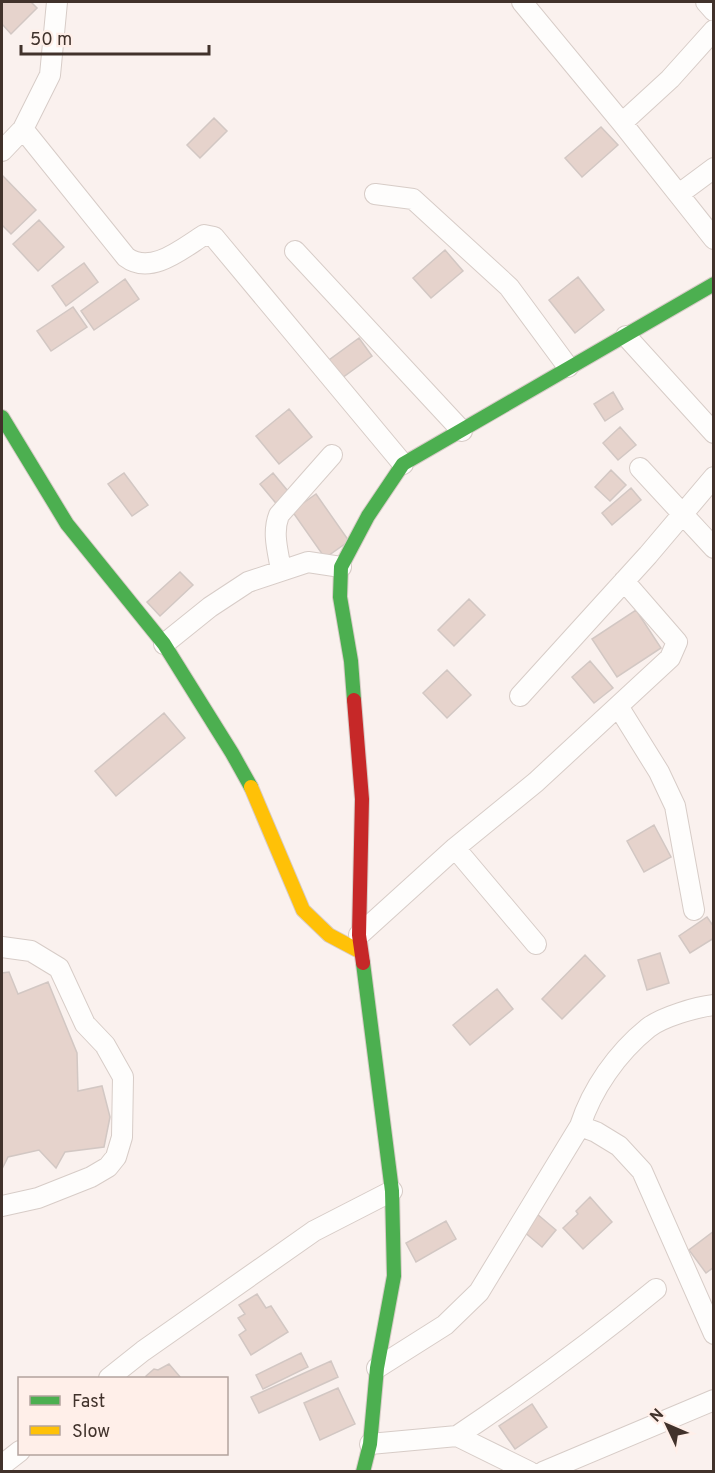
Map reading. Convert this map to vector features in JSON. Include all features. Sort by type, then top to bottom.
[{"type":"street","points":[[2,151],[23,129],[50,75],[57,2]]},
{"type":"street","points":[[522,2],[714,239]]},
{"type":"street","points":[[706,2],[714,12]]},
{"type":"street","points":[[622,123],[670,79],[714,30]]},
{"type":"street","points":[[23,129],[132,262],[139,264],[158,262],[204,235],[214,237],[403,464]]},
{"type":"street","points":[[679,194],[714,168]]},
{"type":"street","points":[[375,194],[413,199],[509,287],[568,367]]},
{"type":"street","points":[[295,251],[462,431]]},
{"type":"street","points":[[363,1472],[370,1444],[377,1368],[394,1276],[392,1191],[360,944],[362,800],[351,661],[340,597],[341,567],[368,516],[403,464],[714,284]]},
{"type":"street","points":[[626,336],[714,433]]},
{"type":"street","points":[[2,417],[67,524],[164,644],[232,753],[257,799],[303,910],[314,923],[342,945],[360,944],[455,848],[536,782],[670,658],[676,642],[624,581]]},
{"type":"street","points":[[281,570],[275,535],[275,525],[279,515],[332,455]]},
{"type":"street","points":[[640,468],[714,548]]},
{"type":"street","points":[[520,696],[714,477]]},
{"type":"street","points":[[164,644],[210,607],[248,582],[308,562],[341,567]]},
{"type":"street","points":[[618,706],[658,772],[675,806],[694,910]]},
{"type":"street","points":[[455,848],[536,944]]},
{"type":"street","points":[[2,947],[31,951],[59,968],[85,1024],[105,1045],[123,1077],[122,1137],[116,1157],[108,1167],[91,1177],[38,1198],[2,1206]]},
{"type":"street","points":[[377,1368],[445,1325],[479,1292],[580,1126],[588,1102],[616,1059],[649,1027],[697,1007],[714,1005]]},
{"type":"street","points":[[580,1126],[596,1132],[619,1146],[642,1172],[714,1334]]},
{"type":"street","points":[[110,1377],[143,1351],[314,1231],[392,1191]]},
{"type":"street","points":[[370,1444],[457,1436],[585,1347],[656,1289]]},
{"type":"street","points":[[543,1472],[714,1400]]},
{"type":"street","points":[[457,1436],[530,1472]]},
{"type":"street","points":[[2,1466],[18,1453]]},
{"type":"building","points":[[2,2],[31,2],[37,8],[11,34],[2,24]]},
{"type":"building","points":[[214,118],[227,131],[200,158],[187,145]]},
{"type":"building","points":[[601,127],[618,145],[582,177],[565,158]]},
{"type":"building","points":[[2,175],[36,210],[11,234],[2,225]]},
{"type":"building","points":[[39,220],[64,247],[38,271],[13,244]]},
{"type":"building","points":[[445,250],[463,271],[431,298],[413,278]]},
{"type":"building","points":[[84,263],[98,282],[66,306],[52,286]]},
{"type":"building","points":[[578,277],[604,310],[575,333],[549,300]]},
{"type":"building","points":[[125,279],[139,299],[94,330],[81,311]]},
{"type":"building","points":[[73,307],[87,327],[51,351],[37,331]]},
{"type":"building","points":[[359,338],[372,356],[342,378],[329,360]]},
{"type":"building","points":[[613,392],[623,409],[605,421],[594,404]]},
{"type":"building","points":[[289,409],[312,437],[279,464],[256,436]]},
{"type":"building","points":[[620,427],[636,445],[618,460],[603,443]]},
{"type":"building","points":[[611,470],[626,485],[610,501],[595,487]]},
{"type":"building","points":[[124,473],[148,505],[132,516],[108,484]]},
{"type":"building","points":[[273,473],[292,496],[279,507],[260,484]]},
{"type":"building","points":[[631,488],[641,500],[612,525],[602,513]]},
{"type":"building","points":[[316,494],[349,541],[325,558],[292,511]]},
{"type":"building","points":[[180,572],[193,585],[160,616],[147,602]]},
{"type":"building","points":[[469,599],[485,615],[454,646],[438,630]]},
{"type":"building","points":[[636,610],[661,648],[617,677],[592,639]]},
{"type":"building","points":[[590,661],[613,688],[594,703],[572,677]]},
{"type":"building","points":[[447,670],[471,695],[447,718],[423,693]]},
{"type":"building","points":[[164,713],[185,738],[116,796],[95,771]]},
{"type":"building","points":[[654,825],[671,857],[644,872],[627,841]]},
{"type":"building","points":[[707,917],[714,927],[714,938],[690,953],[679,936]]},
{"type":"building","points":[[660,953],[669,983],[647,990],[638,960]]},
{"type":"building","points":[[585,955],[605,976],[562,1019],[542,999]]},
{"type":"building","points":[[9,972],[18,994],[48,982],[77,1053],[78,1091],[102,1086],[110,1117],[104,1147],[65,1152],[56,1168],[39,1150],[8,1157],[2,1169],[2,973]]},
{"type":"building","points":[[497,989],[513,1009],[470,1045],[453,1025]]},
{"type":"building","points":[[590,1197],[612,1222],[583,1249],[563,1228],[578,1214],[576,1211]]},
{"type":"building","points":[[537,1214],[556,1230],[542,1247],[523,1231]]},
{"type":"building","points":[[446,1221],[456,1239],[416,1262],[406,1243]]},
{"type":"building","points":[[714,1231],[714,1267],[706,1273],[689,1250]]},
{"type":"building","points":[[257,1294],[266,1308],[271,1306],[288,1332],[251,1355],[239,1335],[246,1330],[238,1318],[245,1314],[239,1305]]},
{"type":"building","points":[[301,1353],[308,1367],[263,1389],[256,1375]]},
{"type":"building","points":[[331,1361],[338,1377],[259,1413],[251,1397]]},
{"type":"building","points":[[169,1364],[180,1377],[146,1377],[154,1369],[158,1370]]},
{"type":"building","points":[[338,1388],[355,1424],[320,1440],[304,1403]]},
{"type":"building","points":[[532,1404],[547,1427],[515,1449],[499,1426]]},
{"type":"traffic: fast","points":[[354,700],[351,661],[340,597],[341,567],[368,516],[403,464],[714,284]]},
{"type":"traffic: fast","points":[[2,417],[67,524],[164,644],[251,787]]},
{"type":"traffic: fast","points":[[363,963],[392,1191],[394,1276],[377,1368],[370,1444],[363,1472]]},
{"type":"traffic: slow","points":[[251,787],[303,910],[329,935],[361,952]]},
{"type":"traffic: jam","points":[[354,700],[362,799],[359,935],[363,963]]}]
